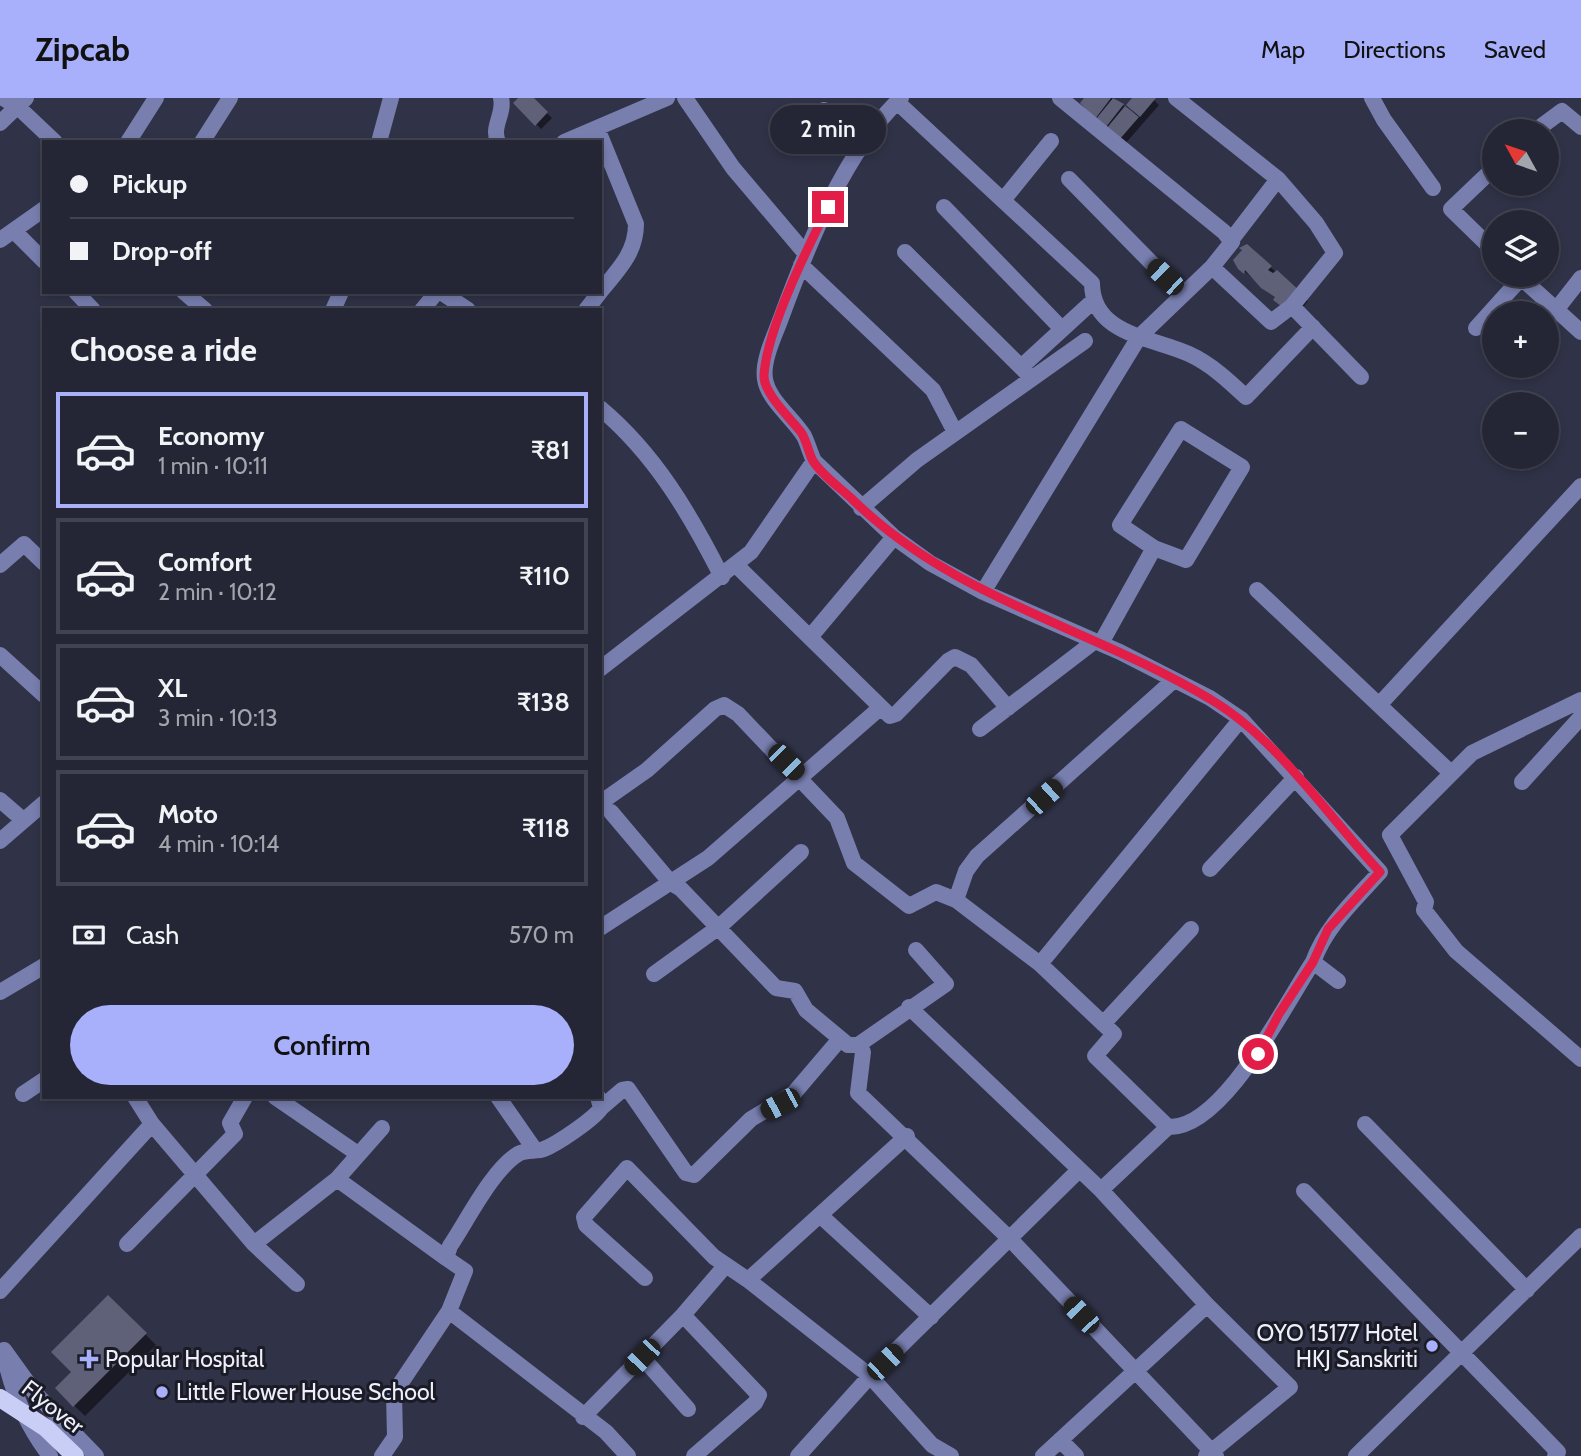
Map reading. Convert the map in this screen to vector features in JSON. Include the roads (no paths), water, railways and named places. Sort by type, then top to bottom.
[{"type":"main road","name":"Flyover","points":[[0,1398],[20,1408],[46,1428],[75,1456]]},
{"type":"street","points":[[3,98],[22,102],[53,140]]},
{"type":"street","points":[[129,140],[156,98]]},
{"type":"street","points":[[203,140],[230,98]]},
{"type":"street","points":[[380,140],[391,98]]},
{"type":"street","points":[[498,140],[495,129],[503,108],[501,98]]},
{"type":"street","points":[[569,140],[667,98]]},
{"type":"street","points":[[685,98],[733,168],[803,259],[933,390],[955,432]]},
{"type":"street","points":[[983,592],[1139,337],[1232,246],[1231,239],[1060,98]]},
{"type":"street","points":[[1176,98],[1278,179],[1316,223],[1335,253],[1292,306],[1271,322],[1212,267]]},
{"type":"street","points":[[1373,98],[1384,120],[1433,188]]},
{"type":"street","points":[[1101,1190],[1168,1127],[1193,1124],[1218,1102],[1258,1054],[1279,1014],[1313,962],[1328,929],[1380,872],[1241,719],[1174,680],[1098,642],[983,592],[930,563],[894,537],[814,461],[804,437],[767,388],[764,377],[769,349],[803,259],[864,145],[899,100],[1092,283],[1092,302],[1098,313],[1139,337],[1190,354],[1223,375],[1246,397],[1313,327]]},
{"type":"street","points":[[0,122],[22,102]]},
{"type":"street","points":[[824,110],[864,145]]},
{"type":"street","points":[[1551,119],[1562,111],[1581,127]]},
{"type":"street","points":[[597,128],[602,140]]},
{"type":"street","points":[[602,140],[636,224],[636,240],[631,254],[602,290]]},
{"type":"street","points":[[1004,199],[1051,141]]},
{"type":"street","points":[[1069,179],[1183,295]]},
{"type":"street","points":[[1231,239],[1278,179]]},
{"type":"street","points":[[1482,180],[1451,209],[1482,239]]},
{"type":"street","points":[[944,207],[1062,329]]},
{"type":"street","points":[[0,240],[42,211]]},
{"type":"street","points":[[15,232],[42,259]]},
{"type":"street","points":[[905,252],[1026,373]]},
{"type":"street","points":[[1559,306],[1581,278]]},
{"type":"street","points":[[1476,328],[1511,287]]},
{"type":"street","points":[[1532,287],[1546,301]]},
{"type":"street","points":[[78,294],[91,308]]},
{"type":"street","points":[[186,294],[203,308]]},
{"type":"street","points":[[424,308],[435,294]]},
{"type":"street","points":[[444,294],[465,308]]},
{"type":"street","points":[[588,308],[598,294]]},
{"type":"street","points":[[861,508],[1026,373],[1062,329],[1092,302]]},
{"type":"street","points":[[1292,306],[1361,377]]},
{"type":"street","points":[[1559,313],[1581,332]]},
{"type":"street","points":[[1026,373],[1085,341]]},
{"type":"street","points":[[602,410],[629,432],[688,510],[722,577]]},
{"type":"street","points":[[1181,429],[1242,467],[1186,560],[1154,548],[1120,525],[1181,429]]},
{"type":"street","points":[[602,667],[751,552],[814,461]]},
{"type":"street","points":[[1378,705],[1581,486]]},
{"type":"street","points":[[811,636],[894,537]]},
{"type":"street","points":[[0,565],[24,544],[42,561]]},
{"type":"street","points":[[980,729],[1098,642],[1154,548]]},
{"type":"street","points":[[736,565],[890,716],[896,715],[955,657],[971,665],[1008,708]]},
{"type":"street","points":[[1257,590],[1451,773]]},
{"type":"street","points":[[0,655],[42,693]]},
{"type":"street","points":[[956,900],[966,872],[976,856],[1174,680]]},
{"type":"street","points":[[1581,700],[1522,731],[1485,745],[1451,773],[1390,835],[1426,901],[1424,911],[1456,951],[1581,1059]]},
{"type":"street","points":[[916,950],[946,985],[909,1007],[858,1045],[848,1045],[806,1010],[795,991],[776,988],[681,889],[671,883],[606,807],[724,705],[738,714],[802,778],[837,818],[854,863],[909,906],[936,892],[956,900],[1040,964],[1114,1034],[1096,1056],[1168,1127]]},
{"type":"street","points":[[602,927],[708,858],[880,708]]},
{"type":"street","points":[[1522,782],[1581,717]]},
{"type":"street","points":[[1040,964],[1241,719]]},
{"type":"street","points":[[1210,869],[1296,777]]},
{"type":"street","points":[[0,800],[22,819]]},
{"type":"street","points":[[0,841],[22,819],[42,804]]},
{"type":"street","points":[[654,974],[719,927],[802,852]]},
{"type":"street","points":[[1103,1024],[1191,929]]},
{"type":"street","points":[[1313,962],[1338,981]]},
{"type":"street","points":[[0,992],[42,966]]},
{"type":"street","points":[[863,1052],[858,1093],[907,1136],[1011,1240],[1211,1454],[1290,1387],[1206,1305],[1101,1190],[909,1007]]},
{"type":"street","points":[[446,1258],[450,1246],[499,1174],[518,1154],[544,1149],[592,1117],[600,1102],[628,1089],[686,1173],[694,1175],[744,1125],[794,1093],[840,1039]]},
{"type":"street","points":[[23,1094],[42,1081]]},
{"type":"street","points":[[136,1099],[152,1124],[254,1244],[298,1284]]},
{"type":"street","points":[[127,1244],[235,1134],[230,1123],[244,1099]]},
{"type":"street","points":[[278,1099],[358,1154]]},
{"type":"street","points":[[499,1099],[535,1150]]},
{"type":"street","points":[[0,1291],[152,1124]]},
{"type":"street","points":[[1365,1124],[1527,1290]]},
{"type":"street","points":[[254,1244],[337,1179],[382,1128]]},
{"type":"street","points":[[748,1280],[907,1136]]},
{"type":"street","points":[[645,1278],[586,1225],[584,1217],[626,1168],[714,1257],[748,1280],[870,1376],[928,1450],[951,1456]]},
{"type":"street","points":[[798,1456],[870,1376],[1011,1240],[1079,1170]]},
{"type":"street","points":[[337,1179],[465,1272],[449,1311],[394,1393],[392,1401],[396,1431],[390,1452]]},
{"type":"street","points":[[1304,1191],[1461,1351],[1558,1455]]},
{"type":"street","points":[[821,1216],[931,1317]]},
{"type":"street","points":[[1356,1456],[1581,1236]]},
{"type":"street","points":[[583,1417],[683,1315],[726,1265]]},
{"type":"street","points":[[1043,1456],[1206,1305]]},
{"type":"street","points":[[449,1311],[583,1417],[606,1432],[628,1456]]},
{"type":"street","points":[[683,1315],[760,1395],[755,1403],[694,1456]]},
{"type":"street","points":[[2,1346],[12,1390],[33,1434],[50,1456]]},
{"type":"street","points":[[2,1346],[35,1393],[96,1456]]},
{"type":"street","points":[[642,1357],[688,1409]]},
{"type":"street","points":[[1060,1440],[1076,1456]]},
{"type":"place","name":"OYO 15177 Hotel HKJ Sanskriti","points":[[1432,1346]]},
{"type":"place","name":"Popular Hospital","points":[[89,1359]]},
{"type":"place","name":"Little Flower House School","points":[[162,1392]]}]
